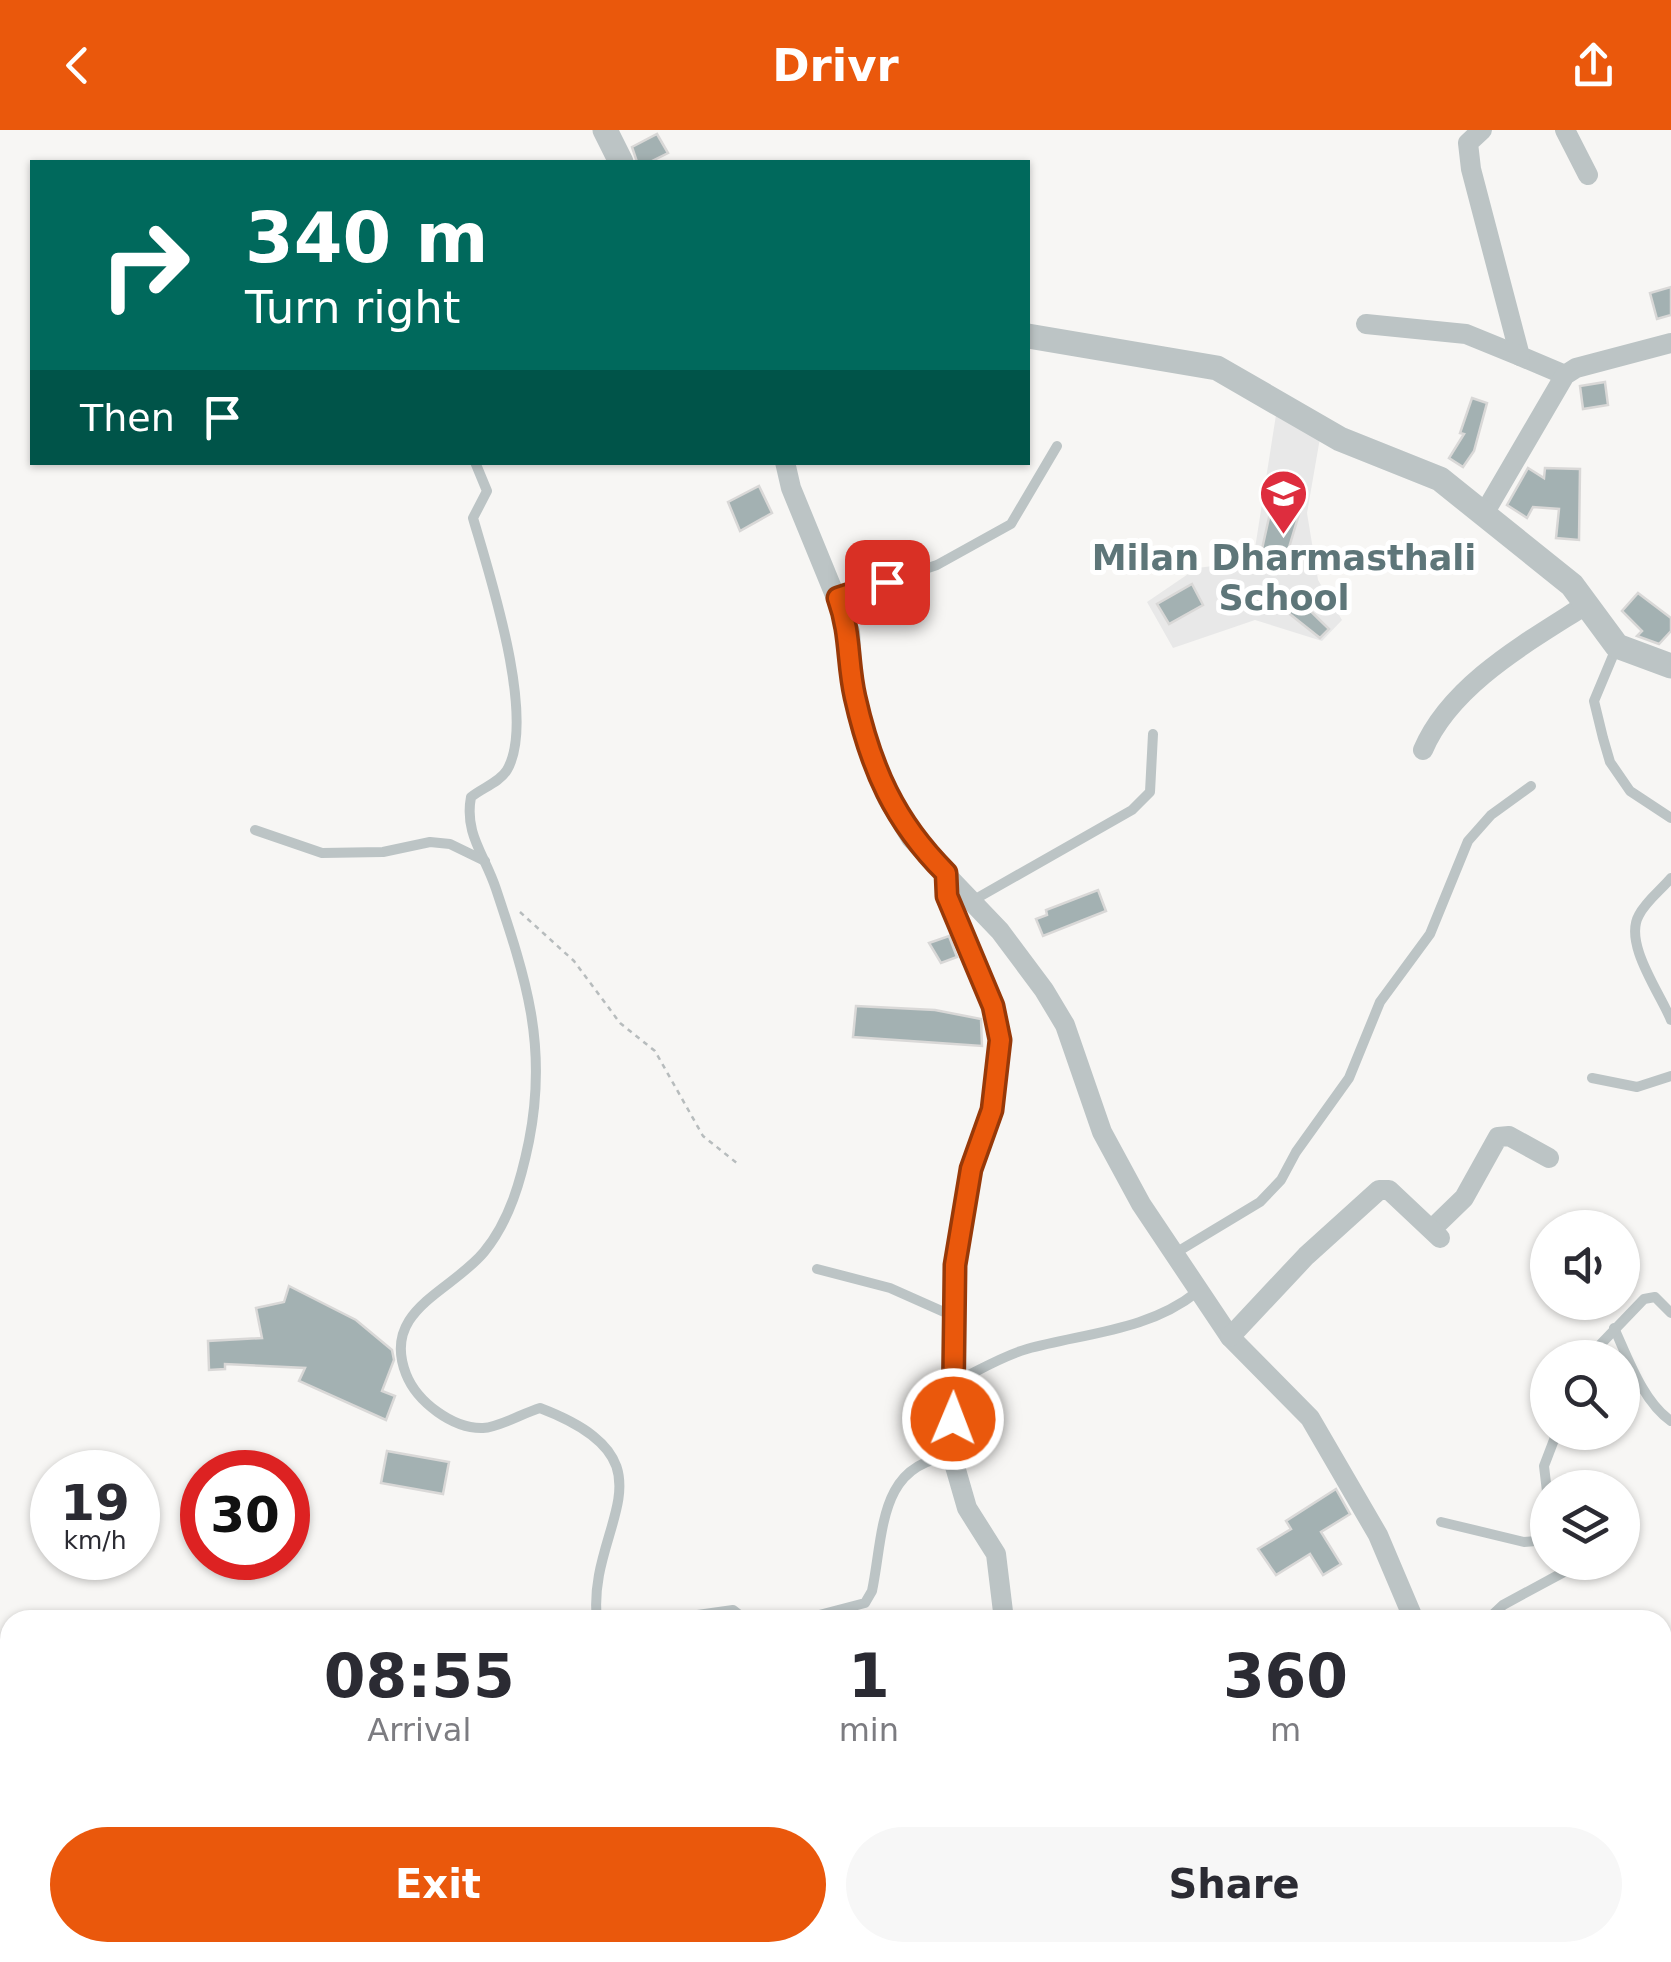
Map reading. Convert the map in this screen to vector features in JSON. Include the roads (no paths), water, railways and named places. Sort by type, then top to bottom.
[{"type":"street","points":[[604,130],[619,160]]},
{"type":"street","points":[[1482,130],[1468,143],[1471,169],[1520,356]]},
{"type":"street","points":[[1565,130],[1588,175]]},
{"type":"street","points":[[1366,324],[1466,334],[1566,375]]},
{"type":"street","points":[[1030,336],[1218,368],[1340,440],[1440,478],[1572,584],[1617,646],[1671,666]]},
{"type":"street","points":[[1486,512],[1566,375],[1576,368],[1671,343]]},
{"type":"street","points":[[786,465],[791,488],[850,632],[854,695],[886,798],[910,838],[972,901],[1033,975],[1066,1026],[1102,1132],[1142,1204],[1230,1337],[1310,1418],[1378,1534],[1410,1610]]},
{"type":"street","points":[[1423,750],[1431,730],[1496,663],[1587,604]]},
{"type":"street","points":[[946,873],[947,896],[993,1006],[1000,1040],[992,1110],[971,1169],[955,1265],[952,1456],[967,1508],[996,1554],[1003,1610]]},
{"type":"street","points":[[1230,1337],[1319,1243],[1379,1190],[1389,1190],[1436,1234],[1464,1198],[1498,1137],[1509,1136],[1549,1158]]},
{"type":"lane","points":[[838,598],[937,566],[1011,524],[1057,446]]},
{"type":"lane","points":[[476,465],[486,491],[473,518],[506,636],[515,703],[514,753],[508,769],[470,798],[466,821],[497,890],[510,942],[531,993],[538,1060],[519,1191],[484,1252],[412,1311],[401,1334],[405,1372],[414,1389],[450,1422],[484,1428],[540,1408],[582,1427],[610,1457],[622,1494],[596,1597],[597,1610]]},
{"type":"lane","points":[[1617,646],[1594,701],[1602,738],[1610,762],[1630,791],[1671,818]]},
{"type":"lane","points":[[972,901],[1132,810],[1150,792],[1153,734]]},
{"type":"lane","points":[[1177,1252],[1260,1202],[1281,1180],[1296,1152],[1350,1078],[1380,1002],[1430,934],[1468,841],[1491,815],[1531,786]]},
{"type":"lane","points":[[255,830],[322,853],[384,852],[430,842],[450,844],[486,862]]},
{"type":"lane","points":[[1671,878],[1639,913],[1634,928],[1636,945],[1671,1020]]},
{"type":"lane","points":[[1592,1078],[1638,1087],[1671,1076]]},
{"type":"lane","points":[[817,1269],[890,1288],[954,1316]]},
{"type":"lane","points":[[955,1382],[1024,1350],[1101,1336],[1159,1315],[1197,1292]]},
{"type":"lane","points":[[1606,1340],[1651,1295],[1671,1313]]},
{"type":"lane","points":[[1614,1328],[1661,1415],[1671,1421]]},
{"type":"lane","points":[[839,1610],[866,1603],[872,1590],[892,1488],[917,1465],[952,1456]]},
{"type":"lane","points":[[1441,1522],[1530,1542]]},
{"type":"lane","points":[[1497,1610],[1549,1580]]},
{"type":"place","name":"Milan Dharmasthali School","points":[[1284,536]]}]
